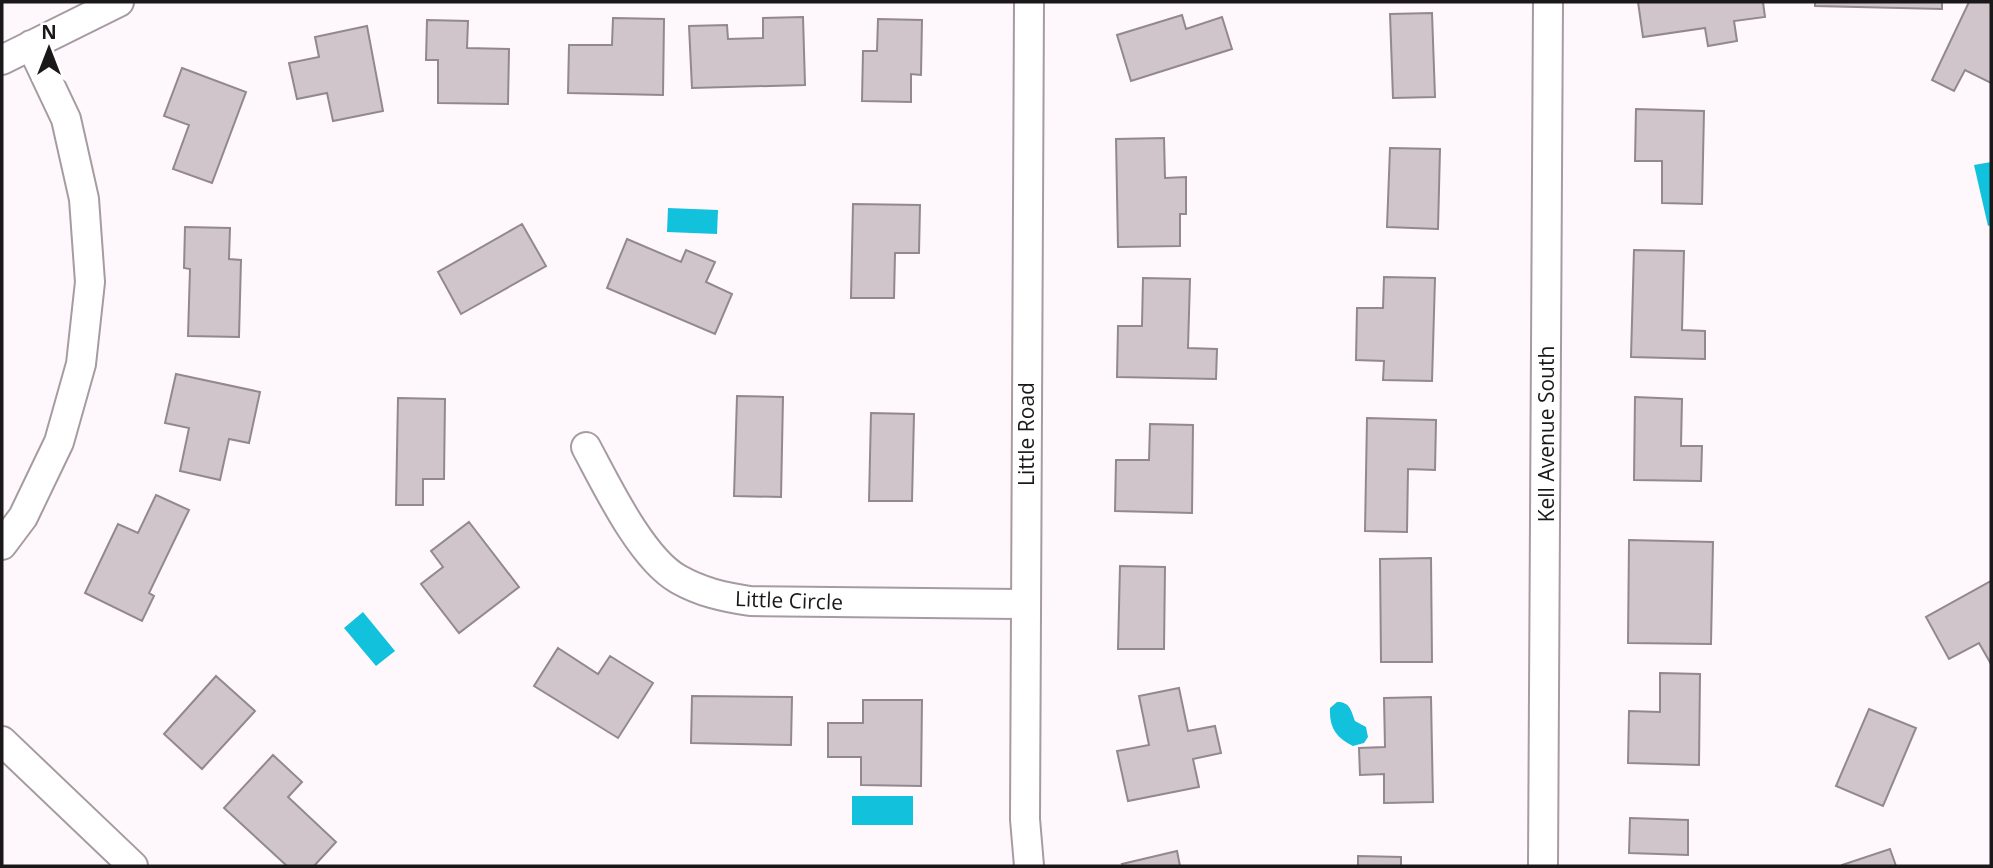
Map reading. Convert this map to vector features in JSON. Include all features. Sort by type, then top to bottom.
[{"type":"street","points":[[2,60],[119,2]]},
{"type":"street","name":"Little Road","points":[[1029,2],[1025,604],[1025,819],[1029,866]]},
{"type":"street","name":"Kell Avenue South","points":[[1543,866],[1548,2]]},
{"type":"street","points":[[2,545],[23,517],[60,442],[81,364],[90,282],[84,199],[65,119],[32,44]]},
{"type":"street","name":"Little Circle","points":[[586,447],[626,519],[648,551],[675,578],[713,595],[750,601],[1025,604]]},
{"type":"street","points":[[2,741],[133,866]]},
{"type":"water","points":[[1991,162],[1991,225],[1988,226],[1974,165]]},
{"type":"water","points":[[668,208],[718,210],[717,234],[667,232]]},
{"type":"water","points":[[363,612],[395,651],[376,666],[344,628]]},
{"type":"water","points":[[1337,702],[1347,705],[1355,721],[1366,727],[1368,737],[1364,743],[1353,746],[1335,731],[1330,708]]},
{"type":"water","points":[[852,796],[913,796],[913,825],[852,825]]},
{"type":"building","points":[[1638,2],[1763,2],[1765,17],[1734,21],[1737,41],[1708,46],[1705,28],[1643,37]]},
{"type":"building","points":[[1815,2],[1942,2],[1942,9],[1815,6]]},
{"type":"building","points":[[1969,2],[1991,2],[1991,83],[1965,70],[1954,91],[1932,80]]},
{"type":"building","points":[[1432,13],[1435,97],[1393,98],[1390,14]]},
{"type":"building","points":[[1182,15],[1186,29],[1222,17],[1232,49],[1131,81],[1117,35]]},
{"type":"building","points":[[803,17],[805,85],[692,88],[689,26],[727,25],[728,39],[763,38],[763,18]]},
{"type":"building","points":[[613,18],[664,19],[663,95],[568,93],[569,45],[612,45]]},
{"type":"building","points":[[878,19],[922,20],[921,75],[911,74],[911,102],[862,101],[863,51],[877,51]]},
{"type":"building","points":[[427,20],[468,21],[467,48],[509,49],[508,104],[438,103],[438,60],[426,60]]},
{"type":"building","points":[[367,26],[383,111],[333,121],[327,93],[297,99],[289,63],[319,57],[315,37]]},
{"type":"building","points":[[182,68],[246,92],[212,183],[173,169],[189,125],[164,116]]},
{"type":"building","points":[[1636,109],[1704,111],[1702,204],[1662,203],[1662,161],[1635,161]]},
{"type":"building","points":[[1164,138],[1165,178],[1186,177],[1186,214],[1180,214],[1180,246],[1118,247],[1116,139]]},
{"type":"building","points":[[1390,148],[1440,149],[1438,229],[1387,227]]},
{"type":"building","points":[[853,204],[920,205],[919,253],[895,253],[894,298],[851,298]]},
{"type":"building","points":[[522,224],[546,266],[461,314],[438,272]]},
{"type":"building","points":[[185,227],[230,228],[229,259],[241,260],[239,337],[188,336],[190,269],[184,268]]},
{"type":"building","points":[[627,239],[681,262],[686,250],[715,262],[706,282],[732,294],[715,334],[607,288]]},
{"type":"building","points":[[1634,250],[1684,251],[1682,330],[1705,331],[1705,359],[1631,357]]},
{"type":"building","points":[[1384,277],[1435,278],[1432,381],[1383,380],[1384,361],[1356,360],[1357,308],[1383,308]]},
{"type":"building","points":[[1143,278],[1190,279],[1188,348],[1217,349],[1216,379],[1117,377],[1118,326],[1142,326]]},
{"type":"building","points":[[176,374],[260,392],[249,443],[229,439],[220,480],[180,471],[189,428],[165,423]]},
{"type":"building","points":[[737,396],[783,397],[781,497],[734,496]]},
{"type":"building","points":[[1635,397],[1682,399],[1681,446],[1702,446],[1701,481],[1634,480]]},
{"type":"building","points":[[398,398],[445,399],[444,479],[423,479],[423,505],[396,505]]},
{"type":"building","points":[[871,413],[914,414],[912,501],[869,501]]},
{"type":"building","points":[[1367,418],[1436,420],[1435,470],[1408,469],[1407,532],[1365,531]]},
{"type":"building","points":[[1150,424],[1193,425],[1192,513],[1115,511],[1116,460],[1149,460]]},
{"type":"building","points":[[156,495],[189,510],[149,593],[154,596],[142,621],[85,593],[118,524],[138,533]]},
{"type":"building","points":[[469,522],[519,587],[459,633],[421,584],[443,567],[431,551]]},
{"type":"building","points":[[1629,540],[1713,542],[1711,644],[1628,643]]},
{"type":"building","points":[[1431,558],[1432,662],[1381,662],[1380,559]]},
{"type":"building","points":[[1120,566],[1165,567],[1164,649],[1118,649]]},
{"type":"building","points":[[1991,581],[1991,664],[1979,643],[1949,659],[1926,617]]},
{"type":"building","points":[[558,648],[598,674],[610,656],[653,683],[618,738],[534,686]]},
{"type":"building","points":[[1660,673],[1700,674],[1699,765],[1628,763],[1629,711],[1660,712]]},
{"type":"building","points":[[216,676],[255,711],[202,769],[164,734]]},
{"type":"building","points":[[1179,688],[1188,731],[1215,726],[1221,753],[1193,759],[1199,787],[1128,801],[1117,751],[1149,745],[1139,696]]},
{"type":"building","points":[[692,696],[792,697],[791,745],[691,743]]},
{"type":"building","points":[[1431,697],[1433,802],[1384,803],[1384,774],[1360,775],[1359,748],[1385,747],[1384,698]]},
{"type":"building","points":[[863,700],[922,700],[921,786],[861,785],[861,757],[828,757],[828,723],[863,723]]},
{"type":"building","points":[[1869,709],[1916,728],[1883,806],[1836,786]]},
{"type":"building","points":[[273,755],[302,782],[288,797],[336,842],[314,866],[287,866],[224,808]]},
{"type":"building","points":[[1630,818],[1688,820],[1688,855],[1629,853]]},
{"type":"building","points":[[1890,849],[1896,866],[1842,866],[1842,865]]},
{"type":"building","points":[[1177,851],[1180,866],[1122,864]]},
{"type":"building","points":[[1358,856],[1401,857],[1401,866],[1358,866]]}]
